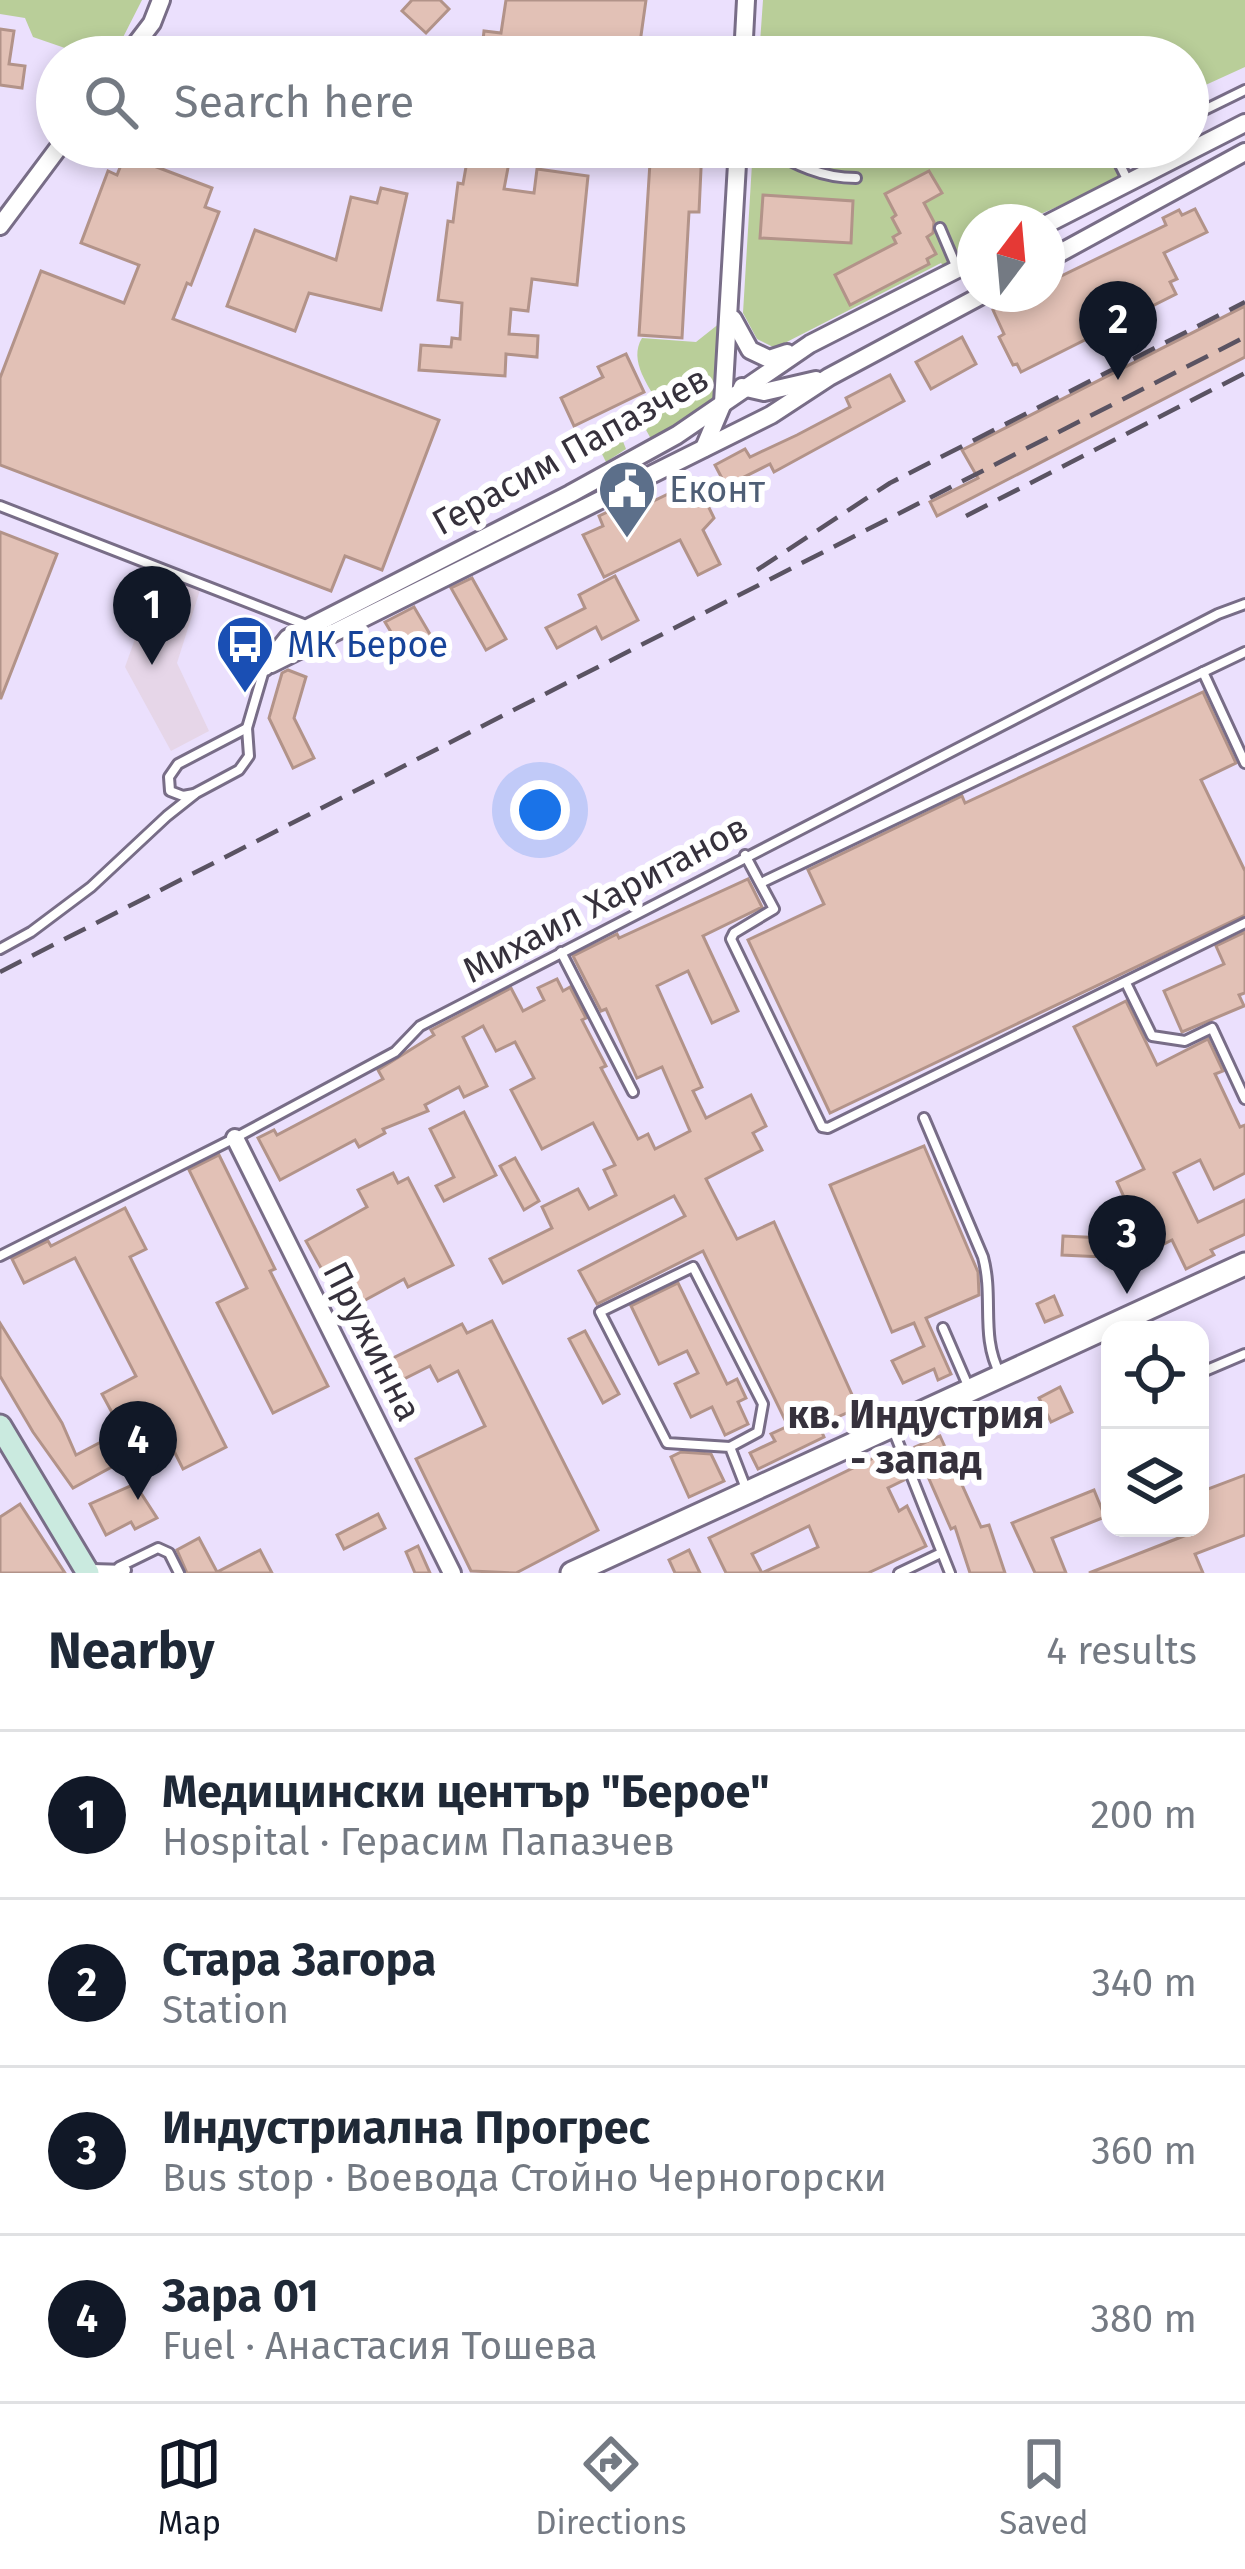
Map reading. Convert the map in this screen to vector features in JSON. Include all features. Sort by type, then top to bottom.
[{"type":"main road","points":[[0,1426],[88,1571]]},
{"type":"street","points":[[142,36],[161,0]]},
{"type":"street","points":[[744,36],[746,0]]},
{"type":"street","points":[[1209,141],[1245,123]]},
{"type":"street","points":[[1065,250],[1245,152]]},
{"type":"street","points":[[0,226],[43,168]]},
{"type":"street","points":[[704,448],[723,403],[737,168]]},
{"type":"street","points":[[1065,215],[1156,168]]},
{"type":"street","name":"Герасим Папазчев","points":[[265,667],[319,631],[677,435],[810,344],[957,270]]},
{"type":"street","name":"Герасим Папазчев","points":[[319,631],[581,510],[771,415],[829,377],[957,308]]},
{"type":"street","points":[[730,309],[750,350],[769,359],[810,344]]},
{"type":"street","points":[[726,369],[744,388],[764,392],[829,377]]},
{"type":"street","points":[[570,494],[581,510]]},
{"type":"street","name":"Пружинна","points":[[235,1138],[452,1573]]},
{"type":"street","points":[[1133,1321],[1245,1264]]},
{"type":"street","points":[[572,1573],[1001,1376],[1101,1335]]},
{"type":"lane","points":[[1209,108],[1245,90]]},
{"type":"lane","points":[[802,168],[856,178]]},
{"type":"lane","points":[[1121,168],[1128,182]]},
{"type":"lane","points":[[940,228],[957,267]]},
{"type":"lane","points":[[0,506],[319,631]]},
{"type":"lane","name":"Михаил Хаританов","points":[[0,1256],[395,1052],[420,1025],[745,855],[1245,604]]},
{"type":"lane","points":[[761,883],[1245,652]]},
{"type":"lane","name":"Герасим Папазчев","points":[[0,949],[91,887],[196,793],[239,770],[249,756],[247,728],[265,667]]},
{"type":"lane","points":[[1203,671],[1245,763]]},
{"type":"lane","points":[[196,793],[183,796],[170,790],[169,778],[178,764],[247,728]]},
{"type":"lane","points":[[1232,736],[1245,730]]},
{"type":"lane","points":[[745,855],[774,909],[731,939],[822,1127],[828,1128],[1245,923]]},
{"type":"lane","points":[[561,952],[633,1092]]},
{"type":"lane","points":[[1126,983],[1152,1036],[1185,1040],[1212,1028],[1245,1099]]},
{"type":"lane","points":[[1238,1083],[1245,1074]]},
{"type":"lane","points":[[924,1118],[983,1258],[988,1276],[986,1328],[991,1357],[1001,1376]]},
{"type":"lane","points":[[693,1268],[763,1404],[758,1432],[730,1448],[667,1443],[600,1312],[693,1268]]},
{"type":"lane","points":[[944,1328],[970,1390]]},
{"type":"lane","points":[[1209,1369],[1245,1354]]},
{"type":"lane","points":[[891,1426],[950,1573]]},
{"type":"lane","points":[[730,1448],[747,1492]]},
{"type":"lane","points":[[88,1571],[126,1567],[158,1548],[170,1553],[179,1573]]},
{"type":"lane","points":[[899,1573],[942,1552]]},
{"type":"shaded area","points":[[170,579],[200,590],[177,663],[209,731],[171,751],[125,667],[147,605],[160,609]]},
{"type":"green space","points":[[0,0],[142,0],[124,36],[36,38],[25,18],[0,14]]},
{"type":"green space","points":[[763,0],[1245,0],[1245,67],[1209,83],[1209,36],[760,36]]},
{"type":"green space","points":[[752,168],[1116,168],[1117,181],[1064,204],[957,204],[957,262],[945,268],[941,263],[775,348],[757,339],[743,313]]},
{"type":"green space","points":[[720,323],[716,372],[722,384],[711,404],[651,439],[645,428],[622,439],[626,449],[606,462],[594,438],[661,408],[639,364],[642,338],[696,342]]},
{"type":"building","points":[[412,0],[440,0],[449,9],[426,33],[402,11]]},
{"type":"building","points":[[506,0],[646,0],[641,36],[483,36],[484,31],[501,33]]},
{"type":"building","points":[[0,29],[14,31],[9,64],[25,66],[22,88],[0,85]]},
{"type":"building","points":[[120,168],[159,168],[212,188],[205,207],[219,212],[173,319],[439,420],[382,570],[345,556],[331,591],[0,465],[0,378],[41,271],[124,303],[139,265],[81,243],[108,171],[117,175]]},
{"type":"building","points":[[466,168],[508,168],[504,189],[534,193],[537,169],[588,176],[577,285],[532,279],[528,311],[511,309],[509,334],[538,336],[537,357],[506,354],[505,376],[419,370],[421,345],[451,347],[452,338],[460,339],[462,303],[438,300],[448,221],[453,222],[458,183],[463,184]]},
{"type":"building","points":[[650,168],[701,168],[699,212],[689,212],[682,338],[639,335]]},
{"type":"building","points":[[929,171],[942,193],[924,203],[934,222],[933,233],[927,237],[936,254],[927,259],[929,264],[850,305],[835,275],[896,243],[893,237],[900,233],[892,218],[896,215],[885,194]]},
{"type":"building","points":[[381,188],[407,194],[381,310],[309,293],[295,331],[227,306],[255,230],[336,260],[351,197],[377,203]]},
{"type":"building","points":[[763,195],[853,201],[851,243],[760,238]]},
{"type":"building","points":[[1195,209],[1207,232],[1164,253],[1177,279],[1170,282],[1176,294],[1021,372],[1013,365],[999,337],[1004,334],[994,312],[1065,312],[1065,274],[1166,225],[1163,218],[1179,210],[1182,215]]},
{"type":"building","points":[[1245,306],[1245,357],[937,516],[930,502],[978,478],[962,450]]},
{"type":"building","points":[[962,337],[976,364],[931,389],[916,362]]},
{"type":"building","points":[[626,354],[644,392],[574,426],[561,398],[603,377],[598,367]]},
{"type":"building","points":[[890,375],[904,401],[774,472],[770,464],[726,486],[715,465],[745,449],[750,457],[797,435],[850,407],[846,398]]},
{"type":"building","points":[[695,479],[714,518],[703,530],[720,564],[698,575],[680,540],[604,577],[583,535],[603,526],[599,516],[637,498],[641,507],[672,492],[669,485]]},
{"type":"building","points":[[0,532],[57,554],[1,698],[0,698]]},
{"type":"building","points":[[615,576],[638,620],[602,639],[596,627],[557,648],[546,628],[585,608],[579,595]]},
{"type":"building","points":[[472,578],[506,639],[486,650],[451,588]]},
{"type":"building","points":[[414,607],[431,636],[403,652],[385,622]]},
{"type":"building","points":[[288,670],[306,677],[294,718],[314,758],[293,768],[269,718],[282,673]]},
{"type":"building","points":[[1203,692],[1236,763],[1201,780],[1245,871],[1245,915],[830,1113],[748,940],[824,904],[808,870],[962,796],[965,803]]},
{"type":"building","points":[[748,879],[762,907],[703,936],[738,1011],[712,1023],[688,971],[657,986],[702,1087],[693,1091],[706,1118],[751,1095],[766,1126],[753,1133],[762,1150],[706,1179],[737,1239],[774,1222],[858,1408],[819,1425],[824,1437],[758,1469],[750,1453],[775,1441],[771,1434],[788,1426],[703,1251],[597,1304],[579,1271],[685,1216],[674,1196],[503,1283],[490,1259],[552,1228],[542,1207],[578,1189],[589,1209],[616,1195],[604,1170],[615,1165],[593,1123],[542,1149],[511,1090],[534,1078],[515,1042],[496,1051],[483,1026],[463,1037],[487,1086],[464,1097],[459,1087],[425,1105],[428,1111],[383,1129],[385,1133],[359,1147],[355,1140],[280,1180],[258,1138],[274,1130],[277,1135],[383,1079],[378,1070],[434,1035],[431,1030],[511,988],[523,1011],[544,1000],[538,988],[557,979],[563,991],[570,987],[586,1018],[582,1020],[606,1066],[601,1068],[638,1139],[648,1134],[655,1149],[690,1131],[662,1067],[637,1078],[606,1009],[601,1011],[573,956]]},
{"type":"building","points":[[1245,932],[1245,993],[1239,995],[1244,1006],[1182,1032],[1164,991],[1224,964],[1216,946]]},
{"type":"building","points":[[1126,1001],[1157,1065],[1208,1039],[1223,1071],[1215,1074],[1240,1127],[1245,1125],[1245,1173],[1214,1189],[1200,1160],[1174,1173],[1198,1222],[1245,1200],[1245,1234],[1186,1269],[1172,1240],[1162,1245],[1141,1202],[1129,1208],[1117,1182],[1144,1169],[1074,1027]]},
{"type":"building","points":[[464,1112],[496,1175],[444,1201],[436,1186],[454,1177],[430,1129]]},
{"type":"building","points":[[924,1146],[978,1272],[979,1295],[926,1318],[951,1374],[938,1380],[934,1369],[903,1383],[892,1361],[924,1346],[914,1323],[892,1332],[830,1185]]},
{"type":"building","points":[[219,1155],[328,1386],[273,1413],[217,1303],[247,1288],[189,1170]]},
{"type":"building","points":[[515,1158],[539,1201],[524,1210],[500,1166]]},
{"type":"building","points":[[393,1173],[398,1183],[408,1178],[453,1265],[408,1287],[404,1279],[345,1311],[306,1241],[367,1207],[358,1190]]},
{"type":"building","points":[[125,1208],[146,1249],[130,1257],[226,1447],[183,1469],[167,1437],[73,1488],[0,1376],[0,1323],[62,1423],[76,1455],[122,1431],[102,1394],[136,1376],[75,1258],[24,1283],[12,1259],[48,1241],[51,1246]]},
{"type":"building","points":[[1063,1236],[1104,1238],[1103,1257],[1062,1255]]},
{"type":"building","points":[[678,1283],[727,1384],[737,1379],[746,1398],[738,1402],[748,1424],[725,1435],[712,1407],[691,1417],[675,1384],[698,1373],[687,1351],[659,1364],[631,1306]]},
{"type":"building","points":[[1054,1296],[1062,1315],[1045,1322],[1037,1304]]},
{"type":"building","points":[[492,1321],[598,1530],[516,1573],[471,1571],[416,1459],[485,1426],[458,1371],[438,1381],[430,1366],[390,1386],[379,1365],[462,1324],[467,1333]]},
{"type":"building","points":[[585,1331],[619,1394],[603,1403],[569,1339]]},
{"type":"building","points":[[1060,1387],[1072,1412],[1051,1422],[1039,1398]]},
{"type":"building","points":[[940,1436],[981,1527],[989,1525],[1005,1573],[970,1573],[955,1527],[951,1529],[915,1447]]},
{"type":"building","points":[[892,1449],[904,1480],[888,1488],[899,1511],[907,1506],[926,1546],[868,1573],[762,1573],[726,1573],[709,1538]],"holes":[[[809,1526],[818,1547],[762,1573],[752,1554]]]},
{"type":"building","points":[[681,1452],[711,1454],[724,1481],[689,1497],[671,1457]]},
{"type":"building","points":[[1245,1475],[1245,1535],[1195,1554],[1203,1573],[1089,1573],[1181,1537],[1209,1537],[1209,1489]]},
{"type":"building","points":[[135,1484],[157,1518],[135,1529],[131,1522],[106,1535],[90,1504]]},
{"type":"building","points":[[1094,1490],[1101,1507],[1101,1519],[1052,1538],[1066,1573],[1035,1573],[1012,1523]]},
{"type":"building","points":[[20,1504],[65,1573],[0,1573],[0,1517]]},
{"type":"building","points":[[378,1514],[385,1528],[344,1549],[337,1535]]},
{"type":"building","points":[[199,1538],[217,1572],[260,1550],[272,1573],[187,1573],[177,1550]]},
{"type":"building","points":[[418,1546],[430,1573],[415,1573],[406,1552]]},
{"type":"building","points":[[689,1550],[700,1573],[675,1573],[669,1560]]},
{"type":"railway","points":[[757,570],[890,483],[1245,302]]},
{"type":"railway","points":[[0,972],[1245,337]]},
{"type":"railway","points":[[966,516],[1245,373]]},
{"type":"place","name":"Стара Загора","points":[[1118,380]]},
{"type":"place","name":"Еконт","points":[[627,540]]},
{"type":"place","name":"Медицински център \"Берое\"","points":[[152,665]]},
{"type":"place","name":"МК Берое","points":[[245,695]]},
{"type":"place","name":"Индустриална Прогрес","points":[[1127,1294]]},
{"type":"place","name":"Зара 01","points":[[138,1500]]},
{"type":"district","name":"кв. Индустрия - запад","points":[[916,1436]]}]
